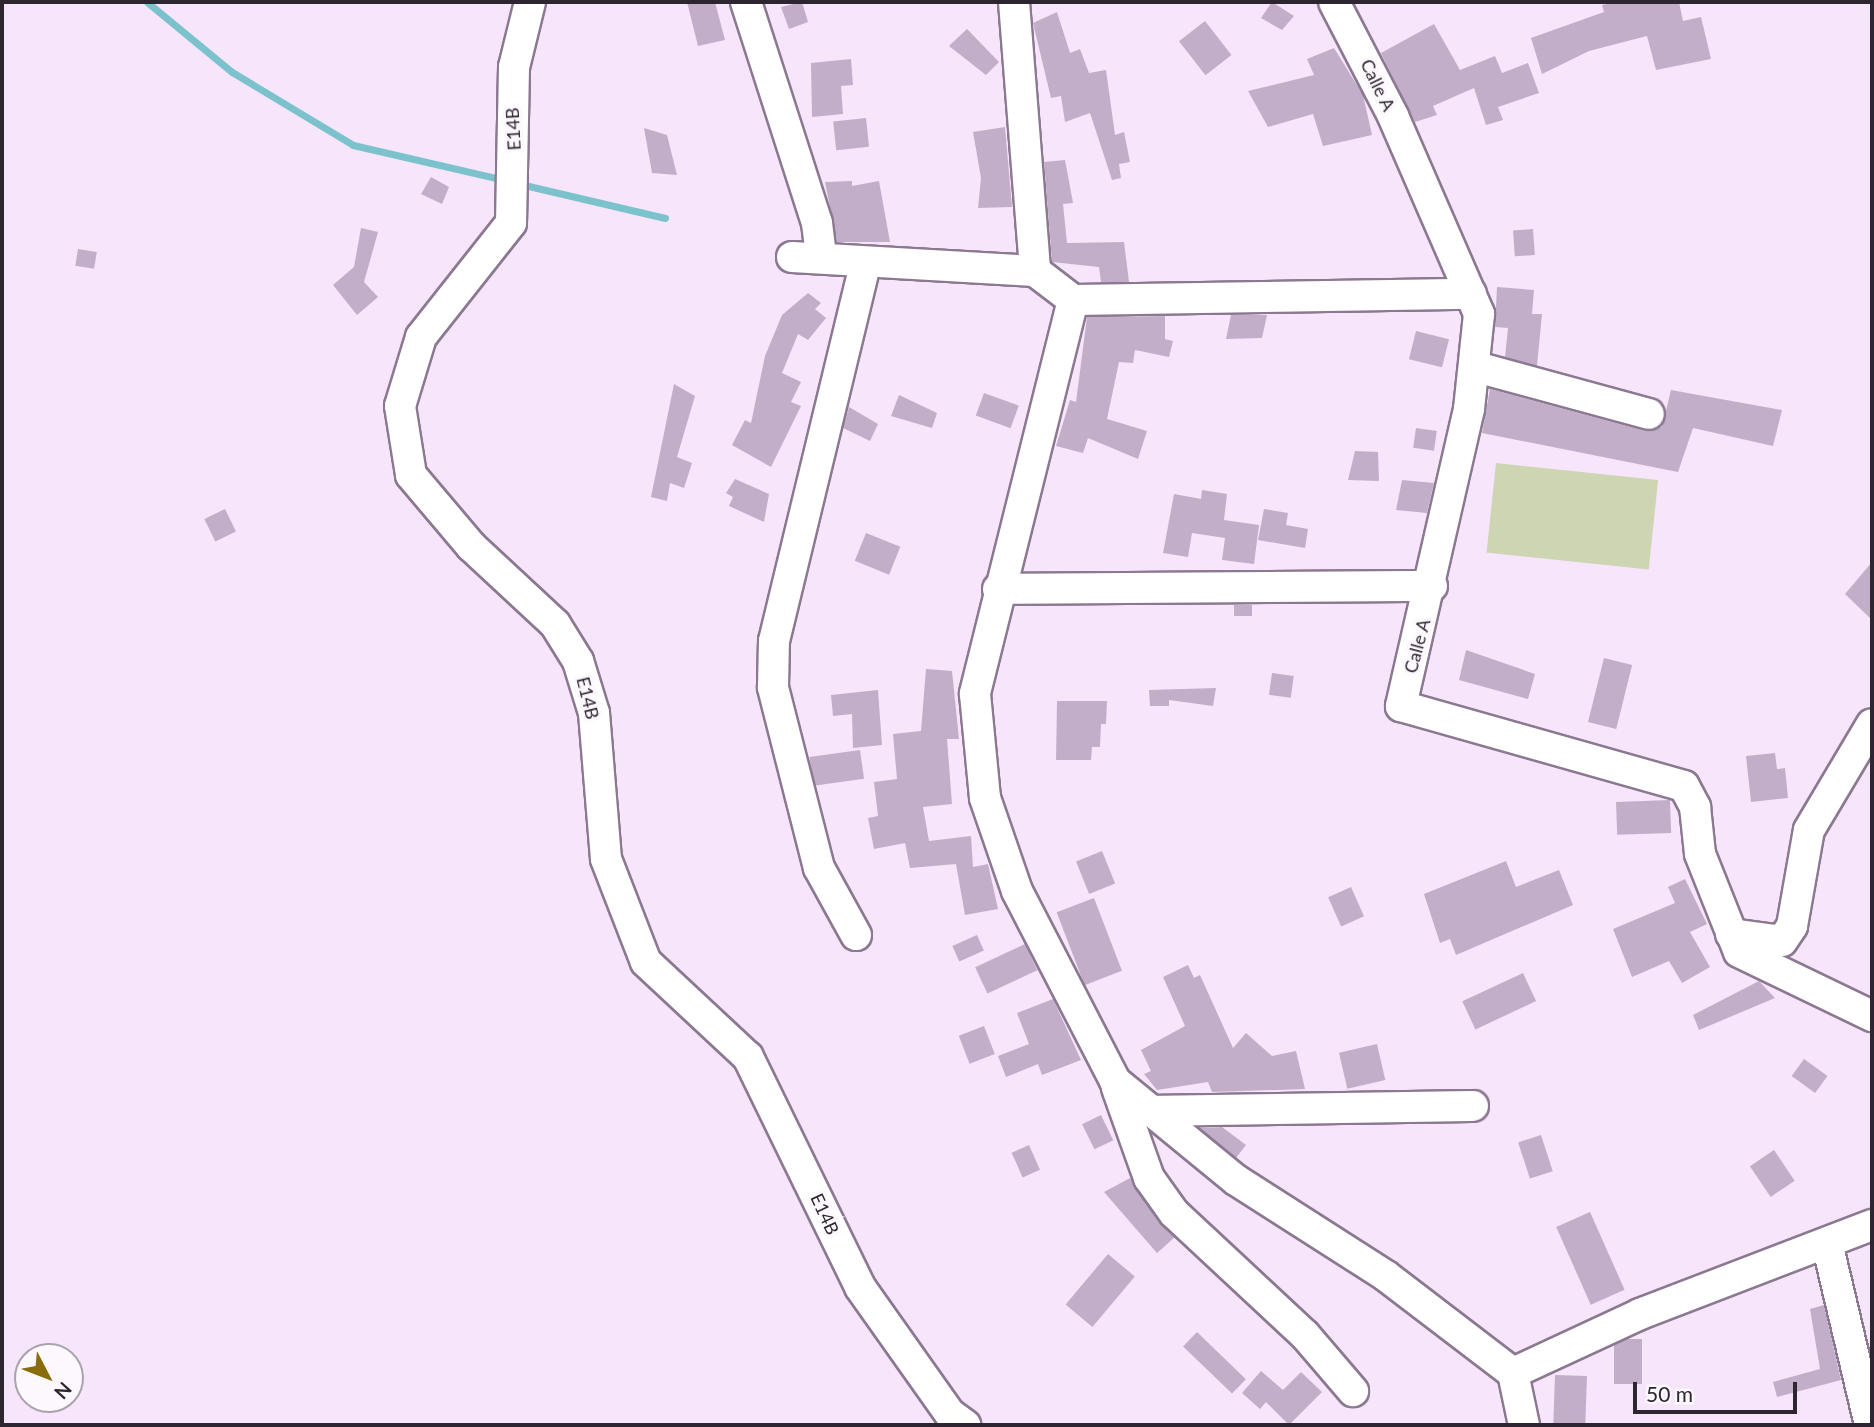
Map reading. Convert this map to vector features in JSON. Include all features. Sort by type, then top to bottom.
[{"type":"street","name":"E14B","points":[[530,2],[511,109],[514,187],[501,238],[449,298],[416,350],[400,407],[411,475],[471,546],[555,624],[578,661],[594,713],[606,859],[646,962],[748,1057],[860,1287],[950,1414],[965,1425]]},
{"type":"street","points":[[746,2],[817,223],[821,258]]},
{"type":"street","points":[[1014,2],[1035,271]]},
{"type":"street","name":"Calle A","points":[[1334,2],[1393,116],[1479,314],[1476,367],[1432,586],[1401,706],[1684,786],[1695,807],[1700,854],[1739,952],[1759,967],[1872,1016]]},
{"type":"street","points":[[792,257],[865,264],[1035,271],[1073,300],[1471,294]]},
{"type":"street","points":[[856,935],[819,868],[773,687],[774,641],[865,264]]},
{"type":"street","points":[[1073,300],[998,589],[975,694],[985,798],[1017,891],[1115,1081],[1149,1178],[1174,1213],[1306,1335],[1353,1391]]},
{"type":"street","points":[[1476,367],[1649,414]]},
{"type":"street","points":[[998,589],[1432,586]]},
{"type":"street","points":[[1731,934],[1782,940],[1792,926],[1809,830],[1872,724]]},
{"type":"street","points":[[1115,1081],[1146,1111],[1237,1180],[1386,1276],[1513,1373],[1524,1425]]},
{"type":"street","points":[[1146,1111],[1473,1106]]},
{"type":"street","points":[[1513,1373],[1640,1314],[1872,1226]]},
{"type":"street","points":[[1827,1243],[1870,1425]]},
{"type":"green space","points":[[1496,463],[1658,480],[1649,570],[1487,553]]},
{"type":"building","points":[[687,2],[715,2],[725,40],[698,46]]},
{"type":"building","points":[[802,2],[808,22],[789,29],[781,7]]},
{"type":"building","points":[[1272,2],[1294,16],[1282,30],[1261,18]]},
{"type":"building","points":[[1615,2],[1679,2],[1683,21],[1701,17],[1711,59],[1656,70],[1647,36],[1589,51],[1542,74],[1531,38],[1604,12],[1602,5]]},
{"type":"building","points":[[1057,12],[1070,53],[1080,49],[1089,73],[1106,70],[1115,135],[1124,132],[1130,162],[1119,164],[1121,178],[1112,180],[1090,113],[1065,122],[1061,96],[1051,98],[1033,23]]},
{"type":"building","points":[[1205,21],[1231,55],[1205,75],[1179,41]]},
{"type":"building","points":[[1434,24],[1460,70],[1495,56],[1502,73],[1528,63],[1539,93],[1498,107],[1503,120],[1486,125],[1474,88],[1433,106],[1437,115],[1415,122],[1381,53]]},
{"type":"building","points":[[967,29],[999,62],[986,75],[949,46]]},
{"type":"building","points":[[1334,48],[1363,95],[1372,135],[1323,146],[1313,114],[1268,127],[1248,91],[1314,75],[1307,59]]},
{"type":"building","points":[[851,59],[853,85],[841,86],[843,114],[812,117],[811,63]]},
{"type":"building","points":[[866,118],[869,147],[836,150],[833,121]]},
{"type":"building","points":[[1005,127],[1012,207],[978,208],[981,178],[973,132]]},
{"type":"building","points":[[644,128],[667,135],[677,175],[652,173]]},
{"type":"building","points":[[1065,160],[1073,203],[1063,204],[1067,243],[1124,242],[1129,282],[1101,282],[1099,267],[1052,262],[1044,162]]},
{"type":"building","points":[[431,177],[449,187],[442,204],[421,194]]},
{"type":"building","points":[[852,181],[852,186],[879,181],[890,242],[837,242],[825,182]]},
{"type":"building","points":[[361,228],[378,232],[364,282],[378,297],[357,315],[333,285],[354,267]]},
{"type":"building","points":[[1533,229],[1535,255],[1515,256],[1513,230]]},
{"type":"building","points":[[78,249],[97,252],[94,269],[75,266]]},
{"type":"building","points":[[1497,287],[1534,290],[1532,314],[1542,314],[1537,366],[1505,357],[1508,328],[1495,327]]},
{"type":"building","points":[[808,293],[821,303],[815,309],[826,318],[808,340],[798,334],[782,373],[801,382],[791,402],[801,406],[771,467],[732,445],[745,420],[751,423],[765,356],[782,315]]},
{"type":"building","points":[[1231,315],[1267,315],[1262,338],[1226,339]]},
{"type":"building","points":[[1165,316],[1165,339],[1173,341],[1169,357],[1135,350],[1133,363],[1119,362],[1107,419],[1147,431],[1138,459],[1088,438],[1083,453],[1056,446],[1070,400],[1076,402],[1087,317]]},
{"type":"building","points":[[1416,331],[1449,339],[1442,367],[1409,359]]},
{"type":"building","points":[[674,384],[695,396],[677,457],[692,463],[684,488],[670,483],[667,501],[651,497]]},
{"type":"building","points":[[1490,389],[1645,431],[1662,427],[1671,390],[1782,410],[1773,446],[1693,428],[1678,472],[1482,433]]},
{"type":"building","points":[[984,393],[1019,406],[1011,428],[976,416]]},
{"type":"building","points":[[899,395],[937,413],[932,428],[891,416]]},
{"type":"building","points":[[849,407],[878,424],[870,441],[843,428]]},
{"type":"building","points":[[1416,428],[1437,431],[1434,451],[1413,448]]},
{"type":"building","points":[[1355,451],[1378,452],[1379,481],[1348,480]]},
{"type":"building","points":[[735,479],[769,494],[764,522],[729,506],[733,497],[726,493]]},
{"type":"building","points":[[1402,480],[1434,483],[1427,513],[1396,510]]},
{"type":"building","points":[[1202,490],[1227,494],[1224,520],[1259,525],[1254,564],[1222,560],[1225,538],[1192,533],[1188,557],[1163,553],[1174,494],[1201,499]]},
{"type":"building","points":[[225,509],[236,531],[215,542],[204,519]]},
{"type":"building","points":[[1264,509],[1288,513],[1286,525],[1308,529],[1305,548],[1258,540]]},
{"type":"building","points":[[866,533],[900,547],[889,575],[855,561]]},
{"type":"building","points":[[1872,562],[1872,620],[1845,594]]},
{"type":"building","points":[[1234,605],[1252,605],[1252,616],[1234,616]]},
{"type":"building","points":[[1466,650],[1535,674],[1528,699],[1459,680]]},
{"type":"building","points":[[1604,658],[1632,665],[1616,729],[1588,722]]},
{"type":"building","points":[[926,669],[952,671],[959,739],[947,739],[952,804],[923,807],[929,841],[971,836],[973,867],[988,864],[998,909],[965,915],[956,864],[910,868],[905,843],[874,849],[868,818],[878,816],[874,782],[897,779],[893,734],[921,731]]},
{"type":"building","points":[[1272,673],[1294,676],[1291,698],[1269,695]]},
{"type":"building","points":[[1216,688],[1213,706],[1169,700],[1169,706],[1150,706],[1149,690]]},
{"type":"building","points":[[878,690],[882,745],[853,748],[852,714],[833,716],[831,695]]},
{"type":"building","points":[[1057,701],[1107,701],[1106,724],[1101,724],[1100,747],[1092,747],[1091,760],[1056,760]]},
{"type":"building","points":[[860,750],[864,779],[814,786],[809,757]]},
{"type":"building","points":[[1775,753],[1777,769],[1785,768],[1788,798],[1751,802],[1746,756]]},
{"type":"building","points":[[1670,800],[1671,833],[1617,835],[1616,802]]},
{"type":"building","points":[[1102,851],[1115,883],[1089,894],[1076,861]]},
{"type":"building","points":[[1506,861],[1516,887],[1559,870],[1573,905],[1456,955],[1450,939],[1440,943],[1424,894]]},
{"type":"building","points":[[1685,879],[1707,924],[1690,932],[1710,967],[1682,983],[1669,961],[1632,977],[1613,929],[1675,903],[1668,887]]},
{"type":"building","points":[[1351,887],[1364,916],[1341,926],[1328,897]]},
{"type":"building","points":[[1094,898],[1122,971],[1085,985],[1057,912]]},
{"type":"building","points":[[977,935],[984,951],[959,962],[952,946]]},
{"type":"building","points":[[1025,944],[1037,970],[987,994],[975,967]]},
{"type":"building","points":[[1188,965],[1194,978],[1200,975],[1233,1048],[1246,1033],[1272,1056],[1296,1051],[1305,1089],[1212,1092],[1208,1082],[1157,1090],[1144,1074],[1151,1071],[1141,1050],[1185,1026],[1163,977]]},
{"type":"building","points":[[1523,973],[1536,1001],[1475,1029],[1462,1001]]},
{"type":"building","points":[[1759,981],[1775,998],[1699,1030],[1693,1015]]},
{"type":"building","points":[[1053,999],[1081,1060],[1042,1075],[1038,1064],[1006,1077],[998,1056],[1029,1044],[1017,1013]]},
{"type":"building","points":[[984,1026],[995,1054],[970,1064],[959,1036]]},
{"type":"building","points":[[1377,1044],[1385,1080],[1347,1089],[1339,1053]]},
{"type":"building","points":[[1804,1059],[1827,1076],[1815,1093],[1792,1076]]},
{"type":"building","points":[[1101,1115],[1113,1140],[1094,1149],[1082,1124]]},
{"type":"building","points":[[1222,1127],[1246,1145],[1236,1158],[1200,1128]]},
{"type":"building","points":[[1541,1135],[1553,1171],[1530,1179],[1518,1142]]},
{"type":"building","points":[[1029,1145],[1040,1170],[1023,1177],[1012,1153]]},
{"type":"building","points":[[1774,1150],[1795,1181],[1771,1197],[1750,1166]]},
{"type":"building","points":[[1130,1178],[1175,1237],[1157,1253],[1104,1192]]},
{"type":"building","points":[[1590,1212],[1625,1290],[1591,1305],[1556,1227]]},
{"type":"building","points":[[1108,1254],[1135,1276],[1092,1327],[1066,1305]]},
{"type":"building","points":[[1824,1305],[1841,1380],[1777,1397],[1773,1382],[1820,1369],[1810,1309]]},
{"type":"building","points":[[1197,1332],[1246,1379],[1232,1394],[1183,1346]]},
{"type":"building","points":[[1627,1339],[1642,1339],[1642,1384],[1614,1384],[1614,1345]]},
{"type":"building","points":[[1261,1371],[1283,1390],[1301,1372],[1322,1392],[1289,1425],[1266,1402],[1260,1409],[1242,1393]]},
{"type":"building","points":[[1555,1375],[1587,1376],[1585,1425],[1553,1425]]},
{"type":"waterway","points":[[147,2],[232,72],[353,145],[505,180]]},
{"type":"waterway","points":[[520,184],[665,218]]}]
